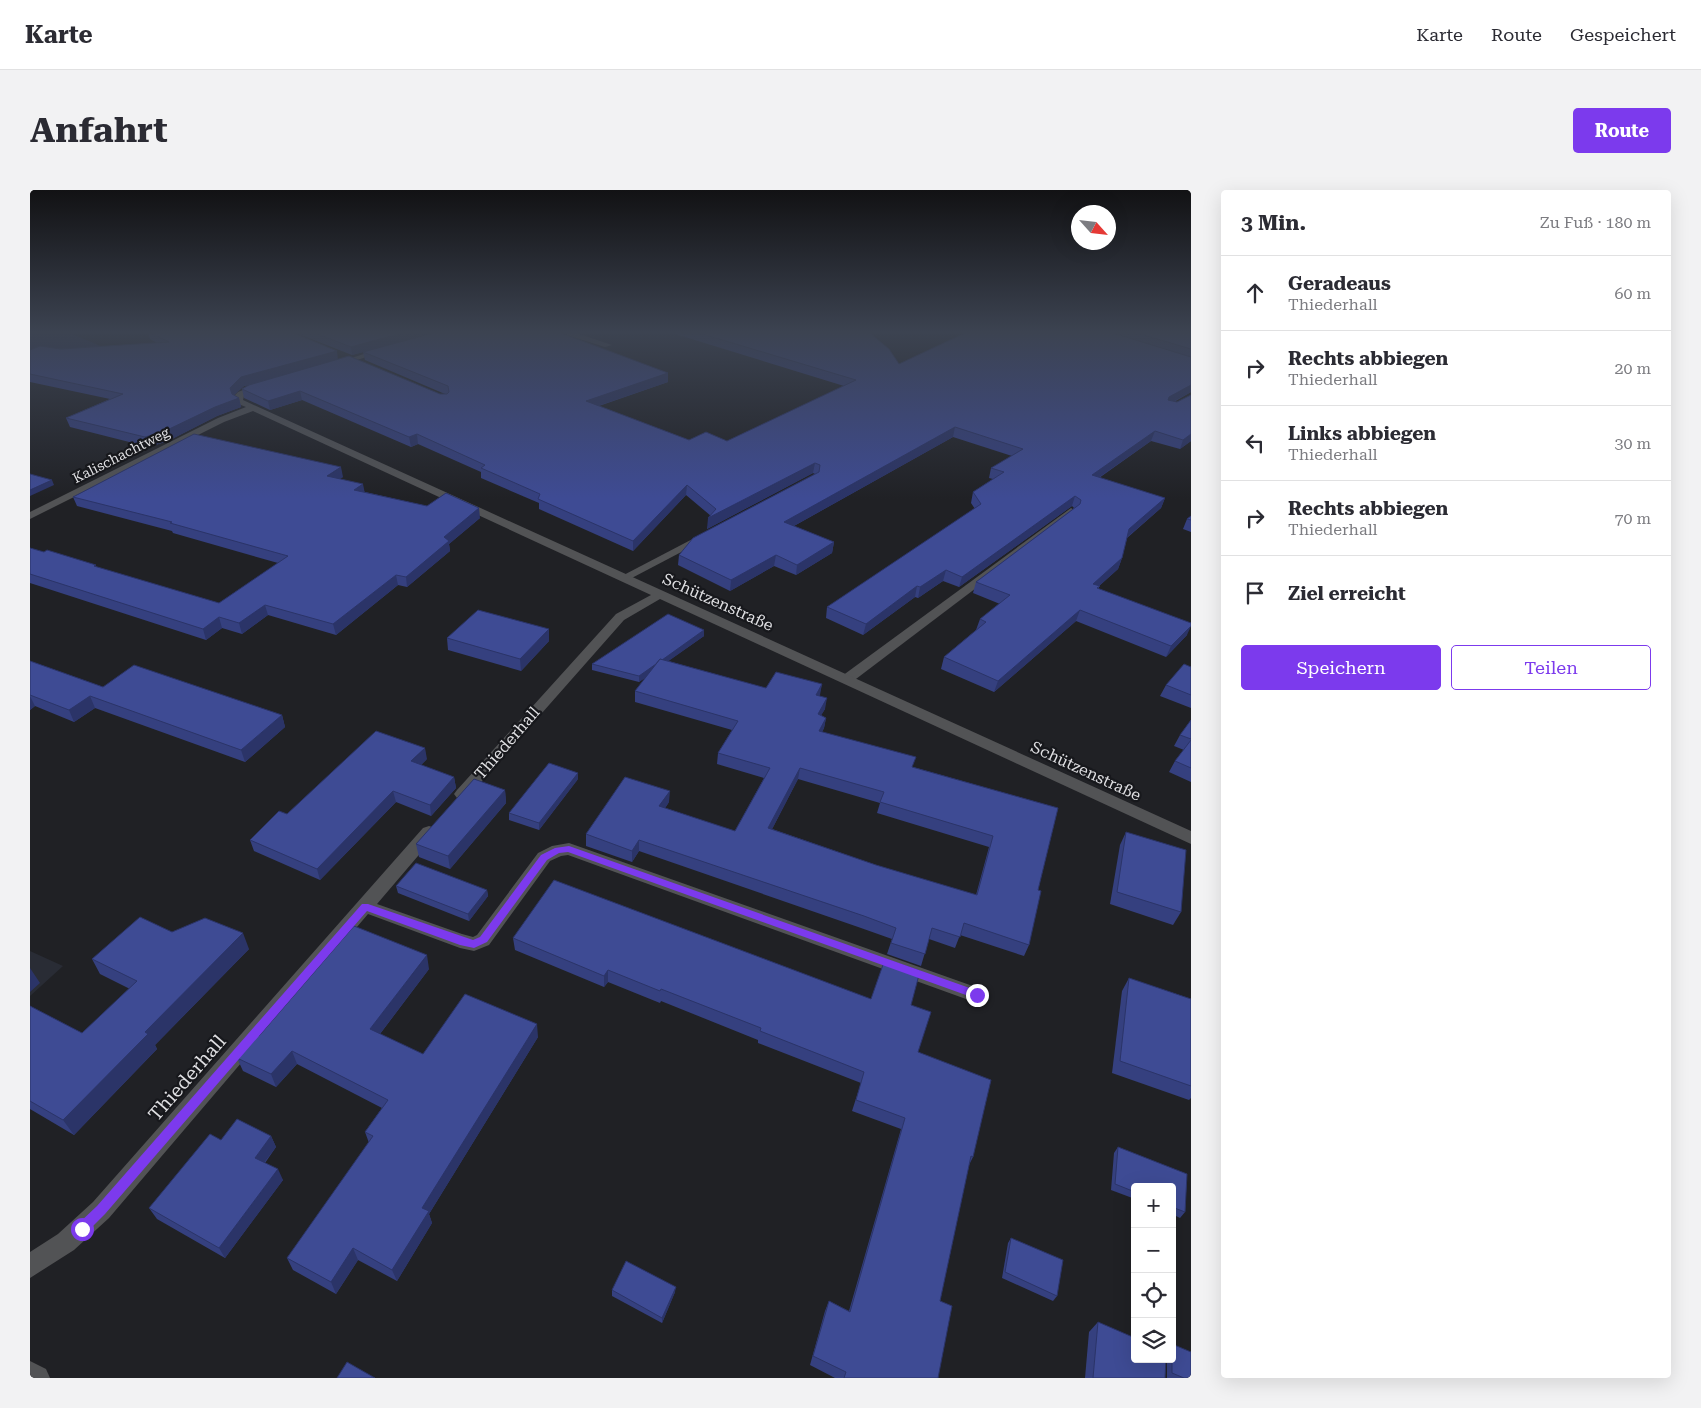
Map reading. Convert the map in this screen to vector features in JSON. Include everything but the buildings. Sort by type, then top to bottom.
[{"type":"street","name":"Schützenstraße","points":[[256,388],[238,396],[239,401],[1191,838]]},
{"type":"street","name":"Kalischachtweg","points":[[30,516],[221,420],[252,408]]},
{"type":"street","points":[[847,679],[1070,511]]},
{"type":"street","points":[[624,578],[710,532]]},
{"type":"street","name":"Thiederhall","points":[[454,804],[620,617],[661,594]]},
{"type":"street","name":"Thiederhall","points":[[30,1266],[66,1242],[101,1210],[441,818]]},
{"type":"street","points":[[365,906],[460,941],[474,944],[483,940],[544,857],[558,850],[569,849],[977,995]]},
{"type":"street","points":[[30,1274],[66,1242]]},
{"type":"street","points":[[30,1374],[37,1378]]},
{"type":"shaded area","points":[[30,951],[63,966],[30,996]]},
{"type":"route","points":[[82,1229],[101,1210],[365,906],[460,941],[474,944],[483,940],[544,857],[558,850],[569,849],[977,995]]}]
